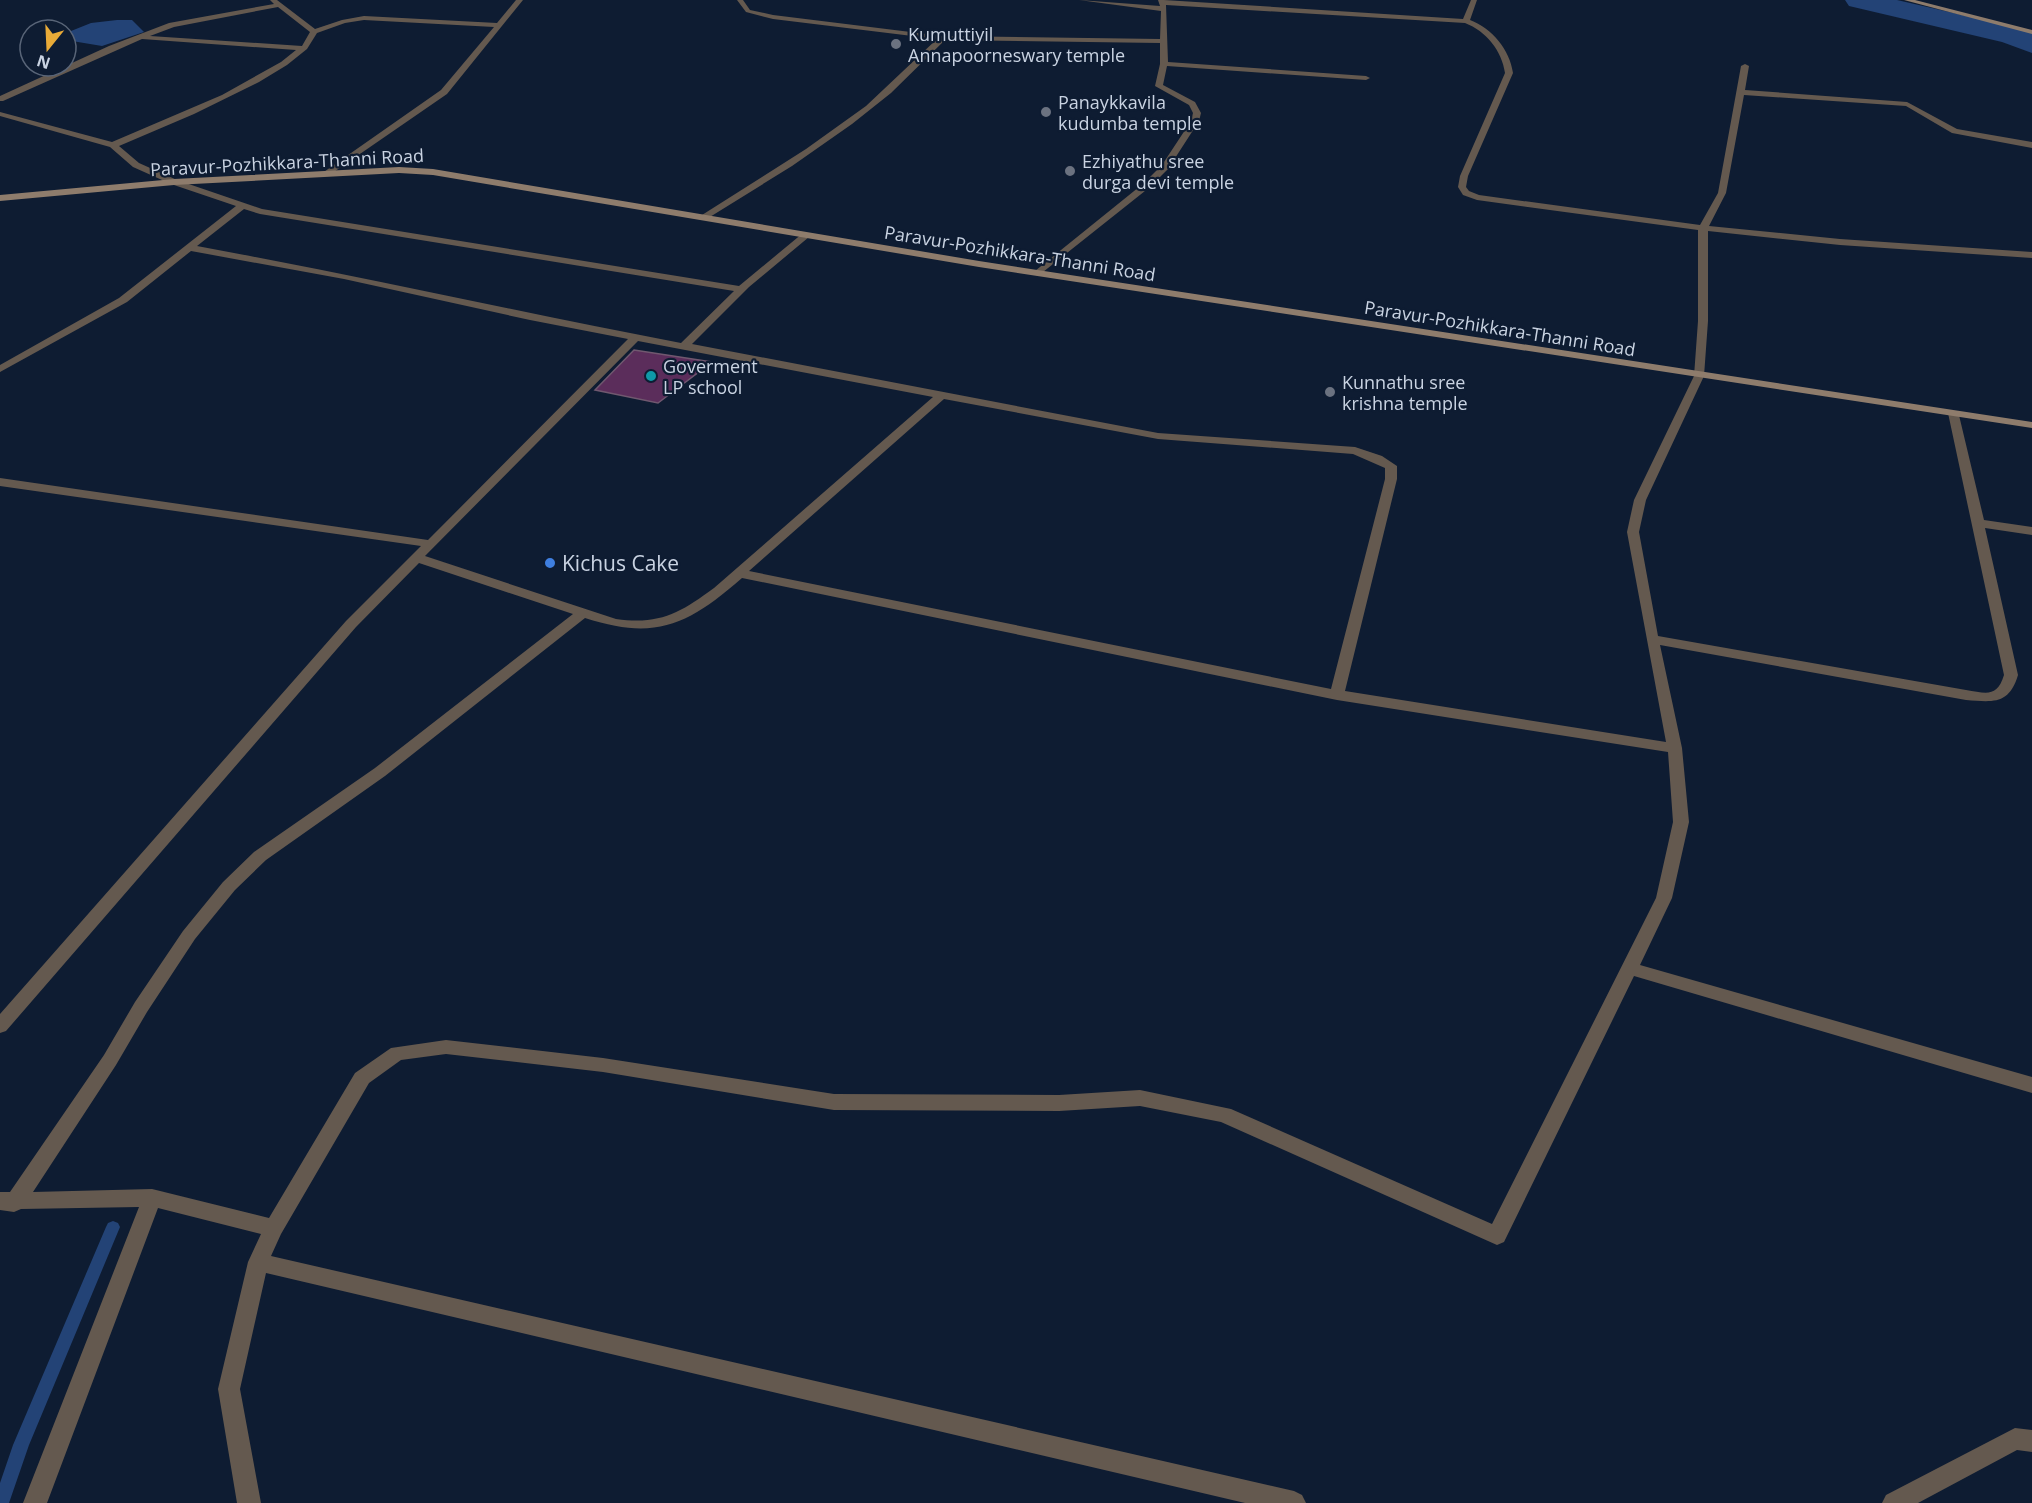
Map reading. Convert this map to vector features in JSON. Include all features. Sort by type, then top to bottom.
[{"type":"main road","points":[[1907,0],[2032,32]]},
{"type":"main road","name":"Paravur-Pozhikkara-Thanni Road","points":[[0,198],[174,182],[399,170],[433,172],[1038,273],[2032,425]]},
{"type":"street","points":[[325,174],[444,92],[520,0]]},
{"type":"street","points":[[740,0],[748,11],[773,17],[943,38],[1163,41]]},
{"type":"street","points":[[1082,0],[1162,4],[1230,4],[1466,21],[1478,25],[1509,63],[1509,73],[1464,176],[1462,187],[1466,193],[1502,202],[1703,228],[1840,242],[2032,255]]},
{"type":"street","points":[[1466,21],[1474,0]]},
{"type":"street","points":[[0,99],[178,23],[277,3],[314,32]]},
{"type":"street","points":[[1038,273],[1148,185],[1165,167],[1195,121],[1197,113],[1192,104],[1159,86],[1164,64],[1162,4]]},
{"type":"street","points":[[113,145],[235,92],[257,80],[303,48],[310,42],[314,32],[344,21],[364,18],[499,26]]},
{"type":"street","points":[[139,38],[303,48]]},
{"type":"street","points":[[705,218],[817,146],[870,107],[901,81],[943,38]]},
{"type":"street","points":[[1164,64],[1366,78]]},
{"type":"street","points":[[249,1503],[229,1389],[258,1262],[274,1228],[362,1078],[397,1053],[446,1047],[603,1065],[834,1102],[1059,1103],[1140,1098],[1224,1115],[1497,1236],[1664,898],[1681,822],[1675,748],[1633,532],[1640,500],[1699,375],[1703,321],[1703,228],[1722,193],[1745,66]]},
{"type":"street","points":[[1740,92],[1907,104],[1922,111],[1944,127],[1955,131],[2032,145]]},
{"type":"street","points":[[0,114],[113,145],[136,165],[174,182],[260,211],[741,289]]},
{"type":"street","points":[[0,369],[123,300],[242,206]]},
{"type":"street","points":[[684,346],[741,289],[806,235]]},
{"type":"street","points":[[190,248],[344,276],[530,318],[1158,436],[1355,451],[1378,459],[1391,466],[1391,479],[1337,694]]},
{"type":"street","points":[[0,1026],[351,624],[636,337]]},
{"type":"street","points":[[417,558],[614,623],[636,626],[660,625],[690,612],[739,573],[941,396]]},
{"type":"street","points":[[1652,639],[1966,695],[1988,697],[2002,695],[2008,688],[2011,675],[1954,413]]},
{"type":"street","points":[[0,482],[431,544]]},
{"type":"street","points":[[1978,523],[2032,531]]},
{"type":"street","points":[[739,573],[1337,694],[1675,748]]},
{"type":"street","points":[[7,1202],[103,1070],[189,935],[228,886],[260,856],[380,772],[583,613]]},
{"type":"street","points":[[1628,968],[2032,1084]]},
{"type":"street","points":[[7,1202],[152,1198],[274,1228]]},
{"type":"street","points":[[35,1503],[152,1198]]},
{"type":"street","points":[[258,1262],[1294,1503]]},
{"type":"street","points":[[1894,1503],[2015,1439],[2032,1441]]},
{"type":"water","points":[[132,20],[144,32],[102,46],[78,42],[78,28],[91,23]]},
{"type":"building","name":"Goverment LP school","points":[[634,350],[712,362],[658,403],[595,390]]},
{"type":"waterway","points":[[1859,0],[2012,35],[2032,44]]},
{"type":"waterway","points":[[1,1503],[21,1445],[113,1227]]},
{"type":"place","name":"Kumuttiyil Annapoorneswary temple","points":[[896,44]]},
{"type":"place","name":"Panaykkavila kudumba temple","points":[[1046,112]]},
{"type":"place","name":"Ezhiyathu sree durga devi temple","points":[[1070,171]]},
{"type":"place","name":"Goverment LP school","points":[[651,376]]},
{"type":"place","name":"Kunnathu sree krishna temple","points":[[1330,392]]},
{"type":"place","name":"Kichus Cake","points":[[550,563]]}]
